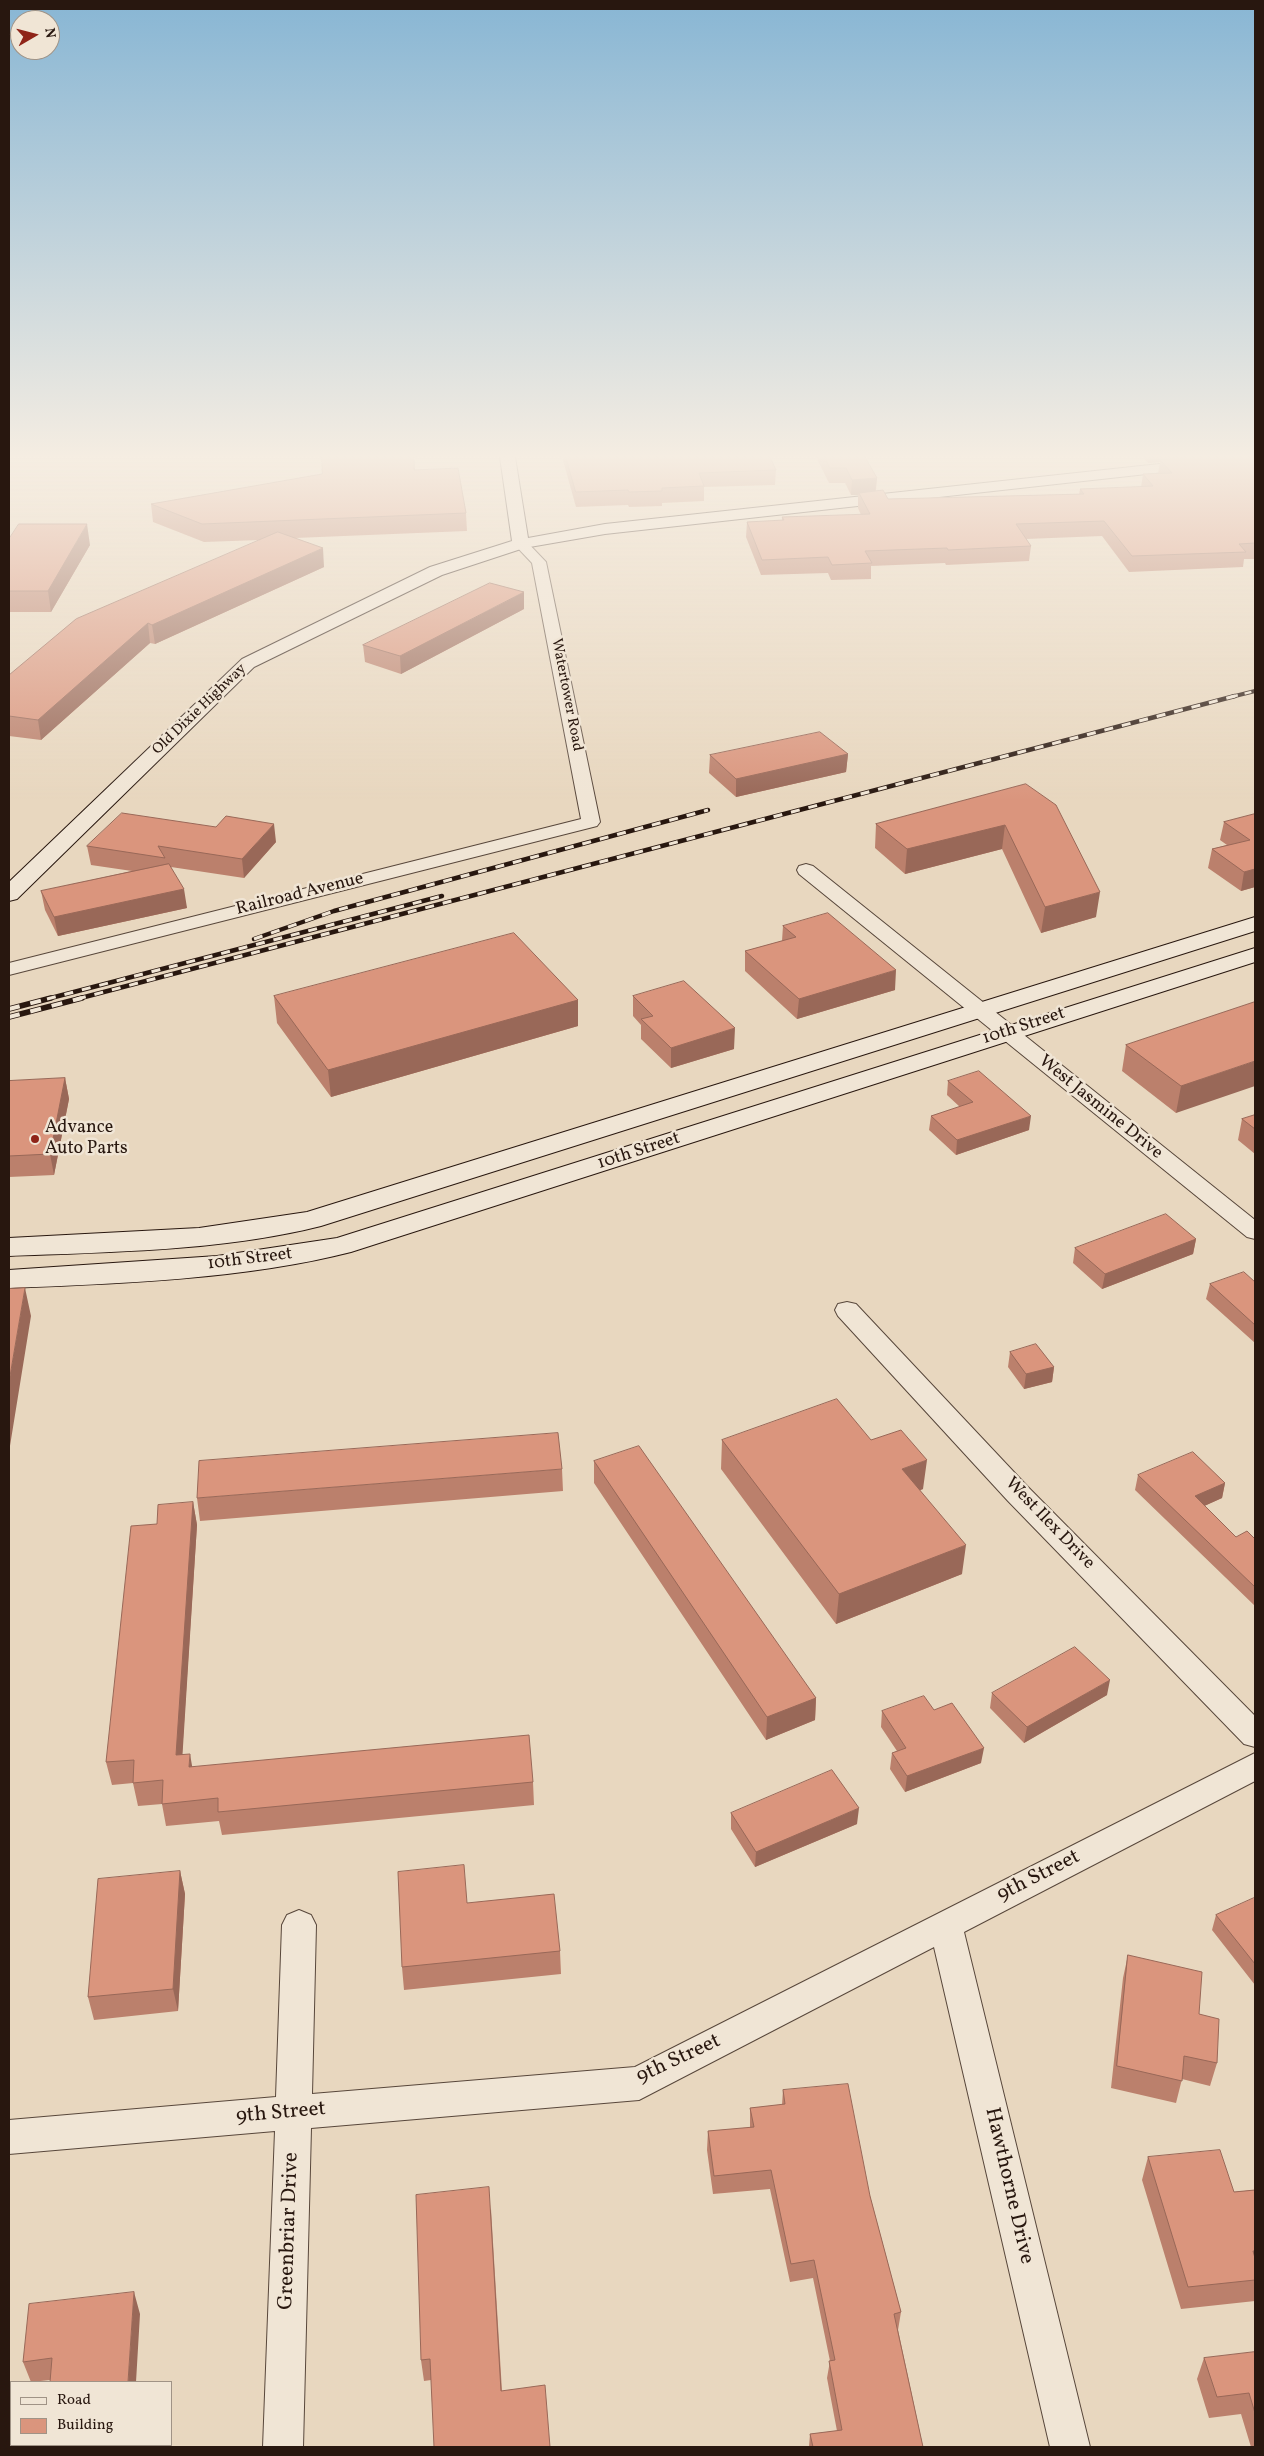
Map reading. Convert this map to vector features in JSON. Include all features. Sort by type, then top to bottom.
[{"type":"street","name":"Old Dixie Highway","points":[[9,894],[248,663],[435,572]]},
{"type":"street","name":"Watertower Road","points":[[540,572],[591,822]]},
{"type":"street","name":"Railroad Avenue","points":[[9,969],[591,822]]},
{"type":"street","name":"West Jasmine Drive","points":[[806,870],[1255,1232]]},
{"type":"street","name":"10th Street","points":[[9,1247],[224,1234],[274,1228],[311,1220],[1255,924]]},
{"type":"street","name":"10th Street","points":[[9,1278],[239,1264],[296,1256],[341,1246],[1255,955]]},
{"type":"street","name":"West Ilex Drive","points":[[847,1310],[890,1354],[1018,1494],[1255,1734]]},
{"type":"street","name":"9th Street","points":[[9,2137],[639,2083],[1255,1766]]},
{"type":"street","name":"Greenbriar Drive","points":[[283,2447],[299,1925]]},
{"type":"street","name":"Hawthorne Drive","points":[[946,1925],[1070,2447]]},
{"type":"building","points":[[9,572],[59,572],[48,591],[9,591]]},
{"type":"building","points":[[186,572],[271,572],[152,625],[148,623],[38,720],[9,716],[9,675],[76,619]]},
{"type":"building","points":[[490,583],[524,592],[400,656],[363,645]]},
{"type":"building","points":[[820,732],[848,754],[736,779],[710,755]]},
{"type":"building","points":[[1026,784],[1056,805],[1100,892],[1045,907],[1005,825],[907,849],[876,824]]},
{"type":"building","points":[[122,813],[216,827],[226,816],[274,824],[242,859],[158,846],[165,858],[87,846]]},
{"type":"building","points":[[1255,814],[1255,869],[1244,872],[1212,849],[1250,840],[1224,822]]},
{"type":"building","points":[[169,864],[184,889],[54,917],[41,891]]},
{"type":"building","points":[[828,913],[896,970],[799,999],[745,951],[796,937],[783,926]]},
{"type":"building","points":[[514,933],[578,1000],[328,1070],[274,996]]},
{"type":"building","points":[[684,981],[735,1028],[671,1048],[641,1019],[653,1016],[633,996]]},
{"type":"building","points":[[1255,1002],[1255,1061],[1181,1086],[1126,1045]]},
{"type":"building","points":[[979,1071],[1031,1116],[957,1140],[931,1116],[973,1102],[948,1081]]},
{"type":"building","name":"Advance Auto Parts","points":[[65,1078],[50,1154],[9,1156],[9,1081]]},
{"type":"building","points":[[1255,1115],[1255,1129],[1242,1119]]},
{"type":"building","points":[[1166,1214],[1196,1239],[1105,1274],[1075,1248]]},
{"type":"building","points":[[1244,1272],[1255,1282],[1255,1325],[1210,1284]]},
{"type":"building","points":[[25,1288],[9,1382],[9,1289]]},
{"type":"building","points":[[1036,1344],[1054,1367],[1026,1374],[1010,1352]]},
{"type":"building","points":[[837,1399],[871,1440],[901,1430],[927,1460],[902,1469],[966,1545],[839,1594],[722,1440]]},
{"type":"building","points":[[558,1433],[562,1469],[197,1498],[199,1461]]},
{"type":"building","points":[[639,1446],[816,1698],[767,1717],[594,1461]]},
{"type":"building","points":[[1193,1452],[1225,1483],[1195,1496],[1236,1537],[1247,1531],[1255,1539],[1255,1587],[1138,1475]]},
{"type":"building","points":[[193,1502],[176,1755],[190,1754],[189,1767],[529,1735],[533,1782],[218,1812],[218,1798],[162,1804],[163,1780],[133,1783],[134,1760],[106,1762],[131,1526],[157,1524],[158,1505]]},
{"type":"building","points":[[1075,1647],[1110,1680],[1027,1727],[992,1693]]},
{"type":"building","points":[[924,1696],[934,1710],[952,1703],[984,1748],[907,1776],[892,1753],[906,1748],[882,1711]]},
{"type":"building","points":[[832,1770],[859,1808],[756,1852],[731,1813]]},
{"type":"building","points":[[464,1865],[467,1903],[554,1894],[560,1951],[402,1967],[398,1872]]},
{"type":"building","points":[[180,1871],[173,1989],[88,1997],[98,1879]]},
{"type":"building","points":[[1255,1899],[1255,1964],[1216,1915]]},
{"type":"building","points":[[1128,1955],[1202,1972],[1199,2014],[1219,2019],[1217,2063],[1184,2056],[1182,2081],[1117,2066]]},
{"type":"building","points":[[848,2084],[870,2196],[901,2312],[894,2314],[923,2447],[813,2447],[810,2434],[842,2430],[829,2361],[835,2360],[814,2260],[791,2264],[771,2170],[714,2176],[708,2131],[754,2127],[750,2108],[785,2104],[783,2090]]},
{"type":"building","points":[[1220,2150],[1234,2192],[1255,2190],[1255,2251],[1253,2251],[1255,2258],[1255,2280],[1188,2287],[1148,2157]]},
{"type":"building","points":[[489,2187],[501,2391],[545,2385],[550,2447],[434,2447],[430,2359],[421,2360],[416,2195]]},
{"type":"building","points":[[134,2292],[128,2381],[50,2381],[52,2358],[23,2362],[29,2304]]},
{"type":"building","points":[[1255,2352],[1255,2413],[1249,2393],[1217,2397],[1204,2358]]},
{"type":"railway","points":[[1235,696],[1255,691]]},
{"type":"railway","points":[[77,999],[1235,696]]},
{"type":"railway","points":[[1231,697],[1235,696]]},
{"type":"railway","points":[[254,939],[334,911],[708,810]]},
{"type":"railway","points":[[47,999],[442,896]]},
{"type":"railway","points":[[9,1009],[51,998]]},
{"type":"railway","points":[[9,1017],[82,998]]},
{"type":"place","name":"Advance Auto Parts","points":[[35,1139]]}]
